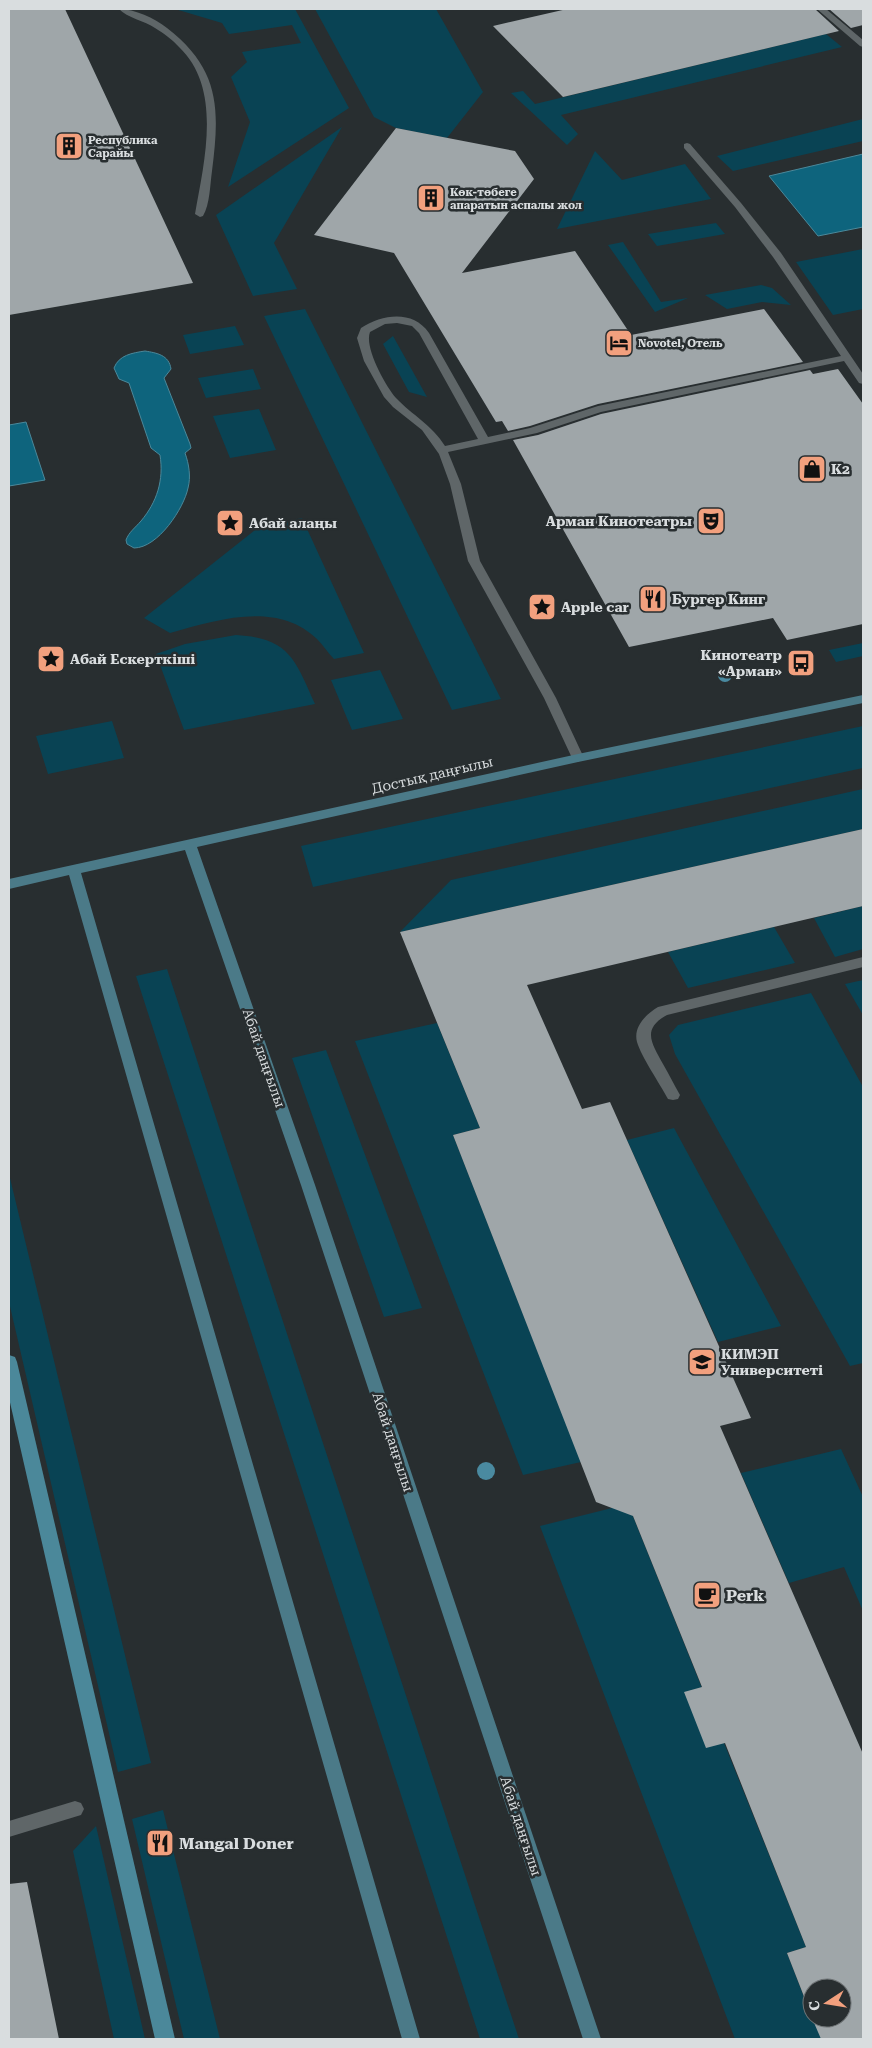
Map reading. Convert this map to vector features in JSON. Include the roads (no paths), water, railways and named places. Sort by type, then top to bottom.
[{"type":"main road","name":"Достық даңғылы","points":[[9,884],[578,758],[863,699]]},
{"type":"main road","name":"Абай даңғылы","points":[[190,845],[308,1185],[592,2039]]},
{"type":"main road","points":[[74,871],[410,2039]]},
{"type":"street","points":[[123,9],[148,19],[167,30],[187,48],[204,76],[210,100],[212,129],[200,214]]},
{"type":"street","points":[[821,9],[863,44]]},
{"type":"street","points":[[687,146],[738,205],[777,255],[863,381]]},
{"type":"street","points":[[485,441],[424,333],[416,324],[408,321],[395,321],[371,325],[365,330],[362,340],[384,388],[392,399],[424,424],[442,450],[454,478],[474,561],[550,698],[578,758]]},
{"type":"street","points":[[442,450],[533,432],[598,409],[846,358]]},
{"type":"street","points":[[673,1094],[644,1042],[643,1032],[646,1023],[653,1016],[663,1011],[863,962]]},
{"type":"street","points":[[9,1828],[75,1809]]},
{"type":"waterway","points":[[9,1362],[165,2039]]},
{"type":"place","name":"Республика Сарайы","points":[[69,146]]},
{"type":"place","name":"Көк-төбеге апаратын аспалы жол","points":[[431,198]]},
{"type":"place","name":"Novotel, Отель","points":[[619,343]]},
{"type":"place","name":"K2","points":[[812,469]]},
{"type":"place","name":"Арман Кинотеатры","points":[[711,521]]},
{"type":"place","name":"Абай алаңы","points":[[230,523]]},
{"type":"place","name":"Бургер Кинг","points":[[653,599]]},
{"type":"place","name":"Apple car","points":[[542,607]]},
{"type":"place","name":"Абай Ескерткіші","points":[[51,659]]},
{"type":"place","name":"Кинотеатр «Арман»","points":[[801,663]]},
{"type":"place","name":"КИМЭП Университеті","points":[[702,1362]]},
{"type":"place","name":"Perk","points":[[707,1595]]},
{"type":"place","name":"Mangal Doner","points":[[160,1843]]}]
